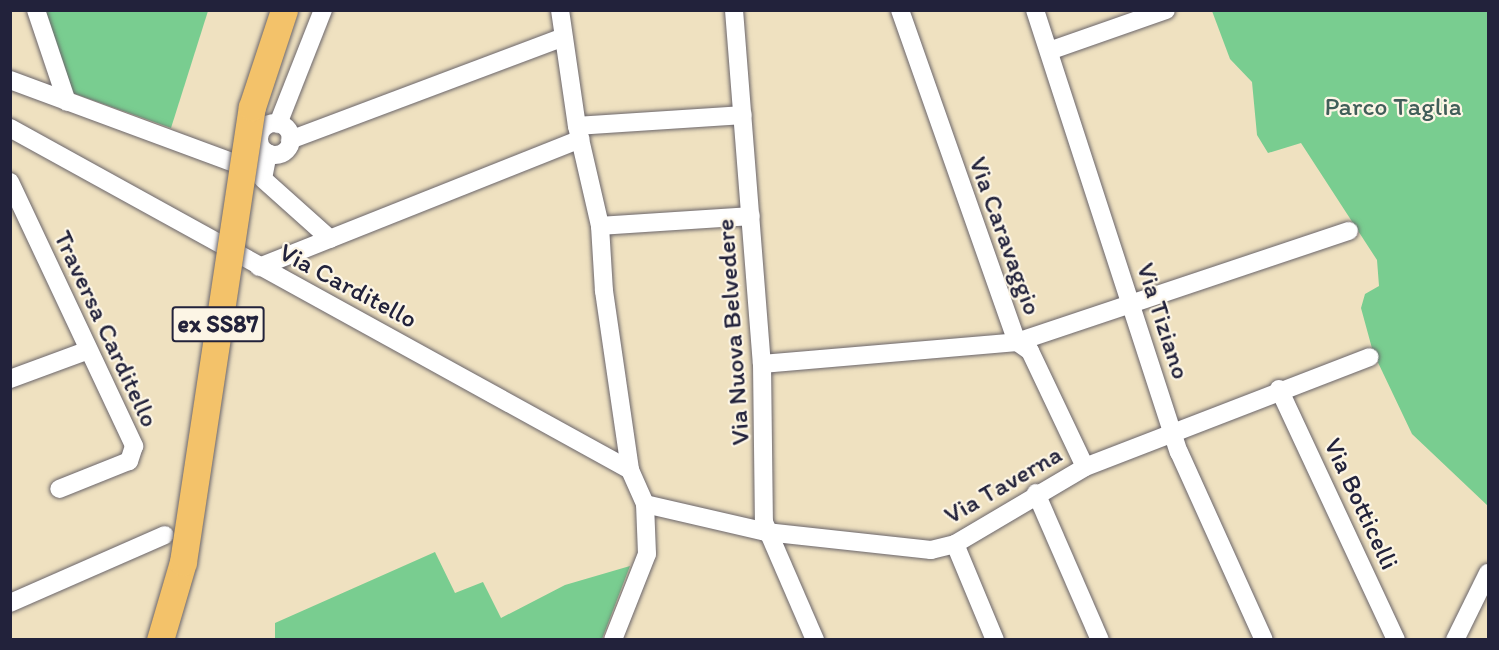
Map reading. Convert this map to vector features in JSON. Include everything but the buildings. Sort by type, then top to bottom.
[{"type":"highway","name":"ex SS87","points":[[160,639],[183,562],[252,107],[284,10]]},
{"type":"street","points":[[36,10],[67,102]]},
{"type":"street","points":[[560,10],[562,38],[579,133],[600,226],[603,291],[630,470],[645,504],[646,554],[613,639]]},
{"type":"street","name":"Via Nuova Belvedere","points":[[734,10],[762,364],[766,532],[815,639]]},
{"type":"street","name":"Via Caravaggio","points":[[900,10],[1017,342],[1030,351],[1085,467]]},
{"type":"street","name":"Via Tiziano","points":[[1035,10],[1172,432],[1264,639]]},
{"type":"street","points":[[1049,51],[1166,10]]},
{"type":"street","points":[[278,124],[327,12]]},
{"type":"street","points":[[268,153],[282,153],[290,140],[562,38]]},
{"type":"street","points":[[10,80],[261,173],[330,239]]},
{"type":"street","points":[[259,267],[579,133],[743,115]]},
{"type":"street","points":[[211,154],[260,135],[267,125],[278,124]]},
{"type":"street","points":[[278,124],[290,140]]},
{"type":"street","name":"Via Carditello","points":[[10,128],[630,470]]},
{"type":"street","points":[[260,135],[268,153],[261,173]]},
{"type":"street","name":"Traversa Carditello","points":[[10,182],[134,455],[59,489]]},
{"type":"street","points":[[600,226],[751,216]]},
{"type":"street","points":[[762,364],[1017,342],[1349,231]]},
{"type":"street","points":[[10,379],[86,351]]},
{"type":"street","name":"Via Taverna","points":[[645,504],[766,532],[931,550],[954,544],[1036,493],[1085,467],[1279,389],[1370,357]]},
{"type":"street","name":"Via Botticelli","points":[[1279,389],[1396,639]]},
{"type":"street","points":[[1036,493],[1100,639]]},
{"type":"street","points":[[10,603],[165,535]]},
{"type":"street","points":[[954,544],[995,639]]},
{"type":"street","points":[[1455,639],[1487,584]]},
{"type":"green space","points":[[50,10],[208,11],[171,128],[70,92],[43,13]]},
{"type":"green space","name":"Parco Taglia","points":[[1212,11],[1488,11],[1488,506],[1412,434],[1373,352],[1361,308],[1365,294],[1379,286],[1377,260],[1301,143],[1268,153],[1257,135],[1252,82],[1230,59]]},
{"type":"green space","points":[[435,552],[455,593],[483,582],[501,618],[565,585],[630,566],[602,639],[275,639],[275,623]]}]
